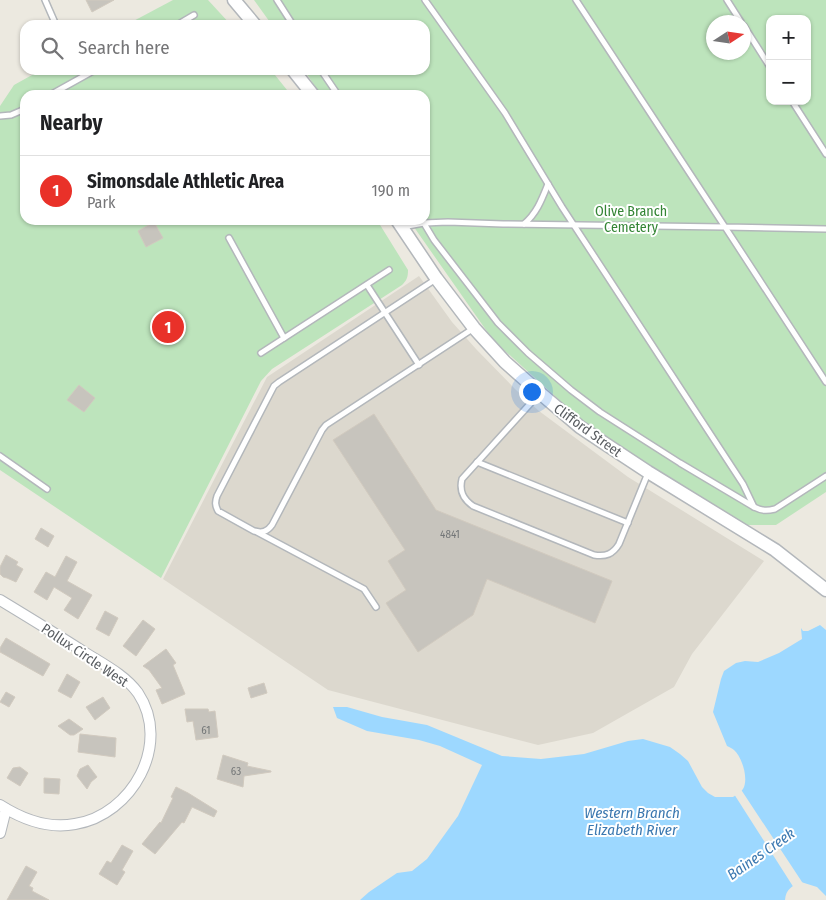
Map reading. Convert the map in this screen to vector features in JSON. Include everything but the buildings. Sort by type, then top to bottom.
[{"type":"street","points":[[234,0],[251,20]]},
{"type":"street","points":[[297,75],[309,90]]},
{"type":"street","name":"Clifford Street","points":[[400,225],[436,278],[474,328],[505,362],[540,394],[580,427],[648,472],[775,550],[826,590]]},
{"type":"street","name":"Pollux Circle West","points":[[0,600],[125,679],[145,706],[151,736],[150,751],[135,785],[109,811],[91,820],[75,824],[40,823],[23,818],[3,807]]},
{"type":"street","points":[[0,834],[3,807]]},
{"type":"lane","points":[[45,0],[54,20]]},
{"type":"lane","points":[[277,0],[290,20]]},
{"type":"lane","points":[[425,0],[505,113],[573,224],[738,476],[754,506]]},
{"type":"lane","points":[[576,0],[826,382]]},
{"type":"lane","points":[[727,0],[737,15]]},
{"type":"lane","points":[[185,20],[194,15]]},
{"type":"lane","points":[[751,37],[766,61]]},
{"type":"lane","points":[[324,75],[335,90]]},
{"type":"lane","points":[[59,90],[84,76]]},
{"type":"lane","points":[[795,105],[826,154]]},
{"type":"lane","points":[[0,116],[11,115],[20,111]]},
{"type":"lane","points":[[524,224],[532,218],[548,184]]},
{"type":"lane","points":[[430,222],[826,229]]},
{"type":"lane","points":[[425,225],[434,240],[498,323],[528,352],[571,390],[600,412],[680,463],[760,510],[768,511],[775,509],[826,476]]},
{"type":"lane","points":[[229,238],[284,338]]},
{"type":"lane","points":[[261,353],[389,270]]},
{"type":"lane","points":[[376,607],[364,589],[222,514],[218,511],[215,501],[274,386],[436,278]]},
{"type":"lane","points":[[367,285],[419,364]]},
{"type":"lane","points":[[254,531],[264,532],[272,525],[326,425],[474,328]]},
{"type":"lane","points":[[540,394],[462,479],[461,492],[468,502],[602,556],[615,550],[619,544],[648,472]]},
{"type":"lane","points":[[0,456],[47,489]]},
{"type":"lane","points":[[477,462],[628,523]]},
{"type":"shaded area","points":[[419,276],[452,322],[476,349],[539,411],[628,477],[764,561],[692,654],[674,687],[593,733],[538,745],[328,690],[163,579],[267,377]]},
{"type":"green space","points":[[173,0],[208,0],[226,20],[135,20]]},
{"type":"green space","name":"Olive Branch Cemetery","points":[[254,0],[826,0],[826,492],[776,525],[739,525],[579,418],[493,340],[412,225],[430,225],[430,90],[318,90],[307,75],[430,75],[430,20],[268,20]]},
{"type":"green space","points":[[32,75],[275,75],[287,90],[20,90],[20,225],[380,225],[408,270],[407,278],[402,285],[272,369],[261,381],[161,578],[0,470],[0,106],[14,85]]},
{"type":"water","name":"Western Branch Elizabeth River","points":[[820,625],[826,630],[826,896],[817,887],[801,882],[790,888],[785,900],[360,900],[397,873],[412,871],[427,859],[458,816],[482,765],[440,746],[419,740],[367,731],[337,718],[333,707],[347,707],[382,717],[427,725],[502,756],[541,759],[584,754],[628,741],[643,739],[670,747],[680,754],[688,761],[702,787],[708,793],[715,797],[733,797],[745,785],[744,768],[737,753],[727,746],[713,712],[724,671],[736,663],[745,661],[758,662],[779,653],[802,639],[801,628],[803,631],[808,631]]},
{"type":"pier","points":[[740,788],[804,885],[794,888],[734,794]]},
{"type":"place","name":"Simonsdale Athletic Area","points":[[168,327]]},
{"type":"water label","name":"Baines Creek","points":[[761,854]]}]
